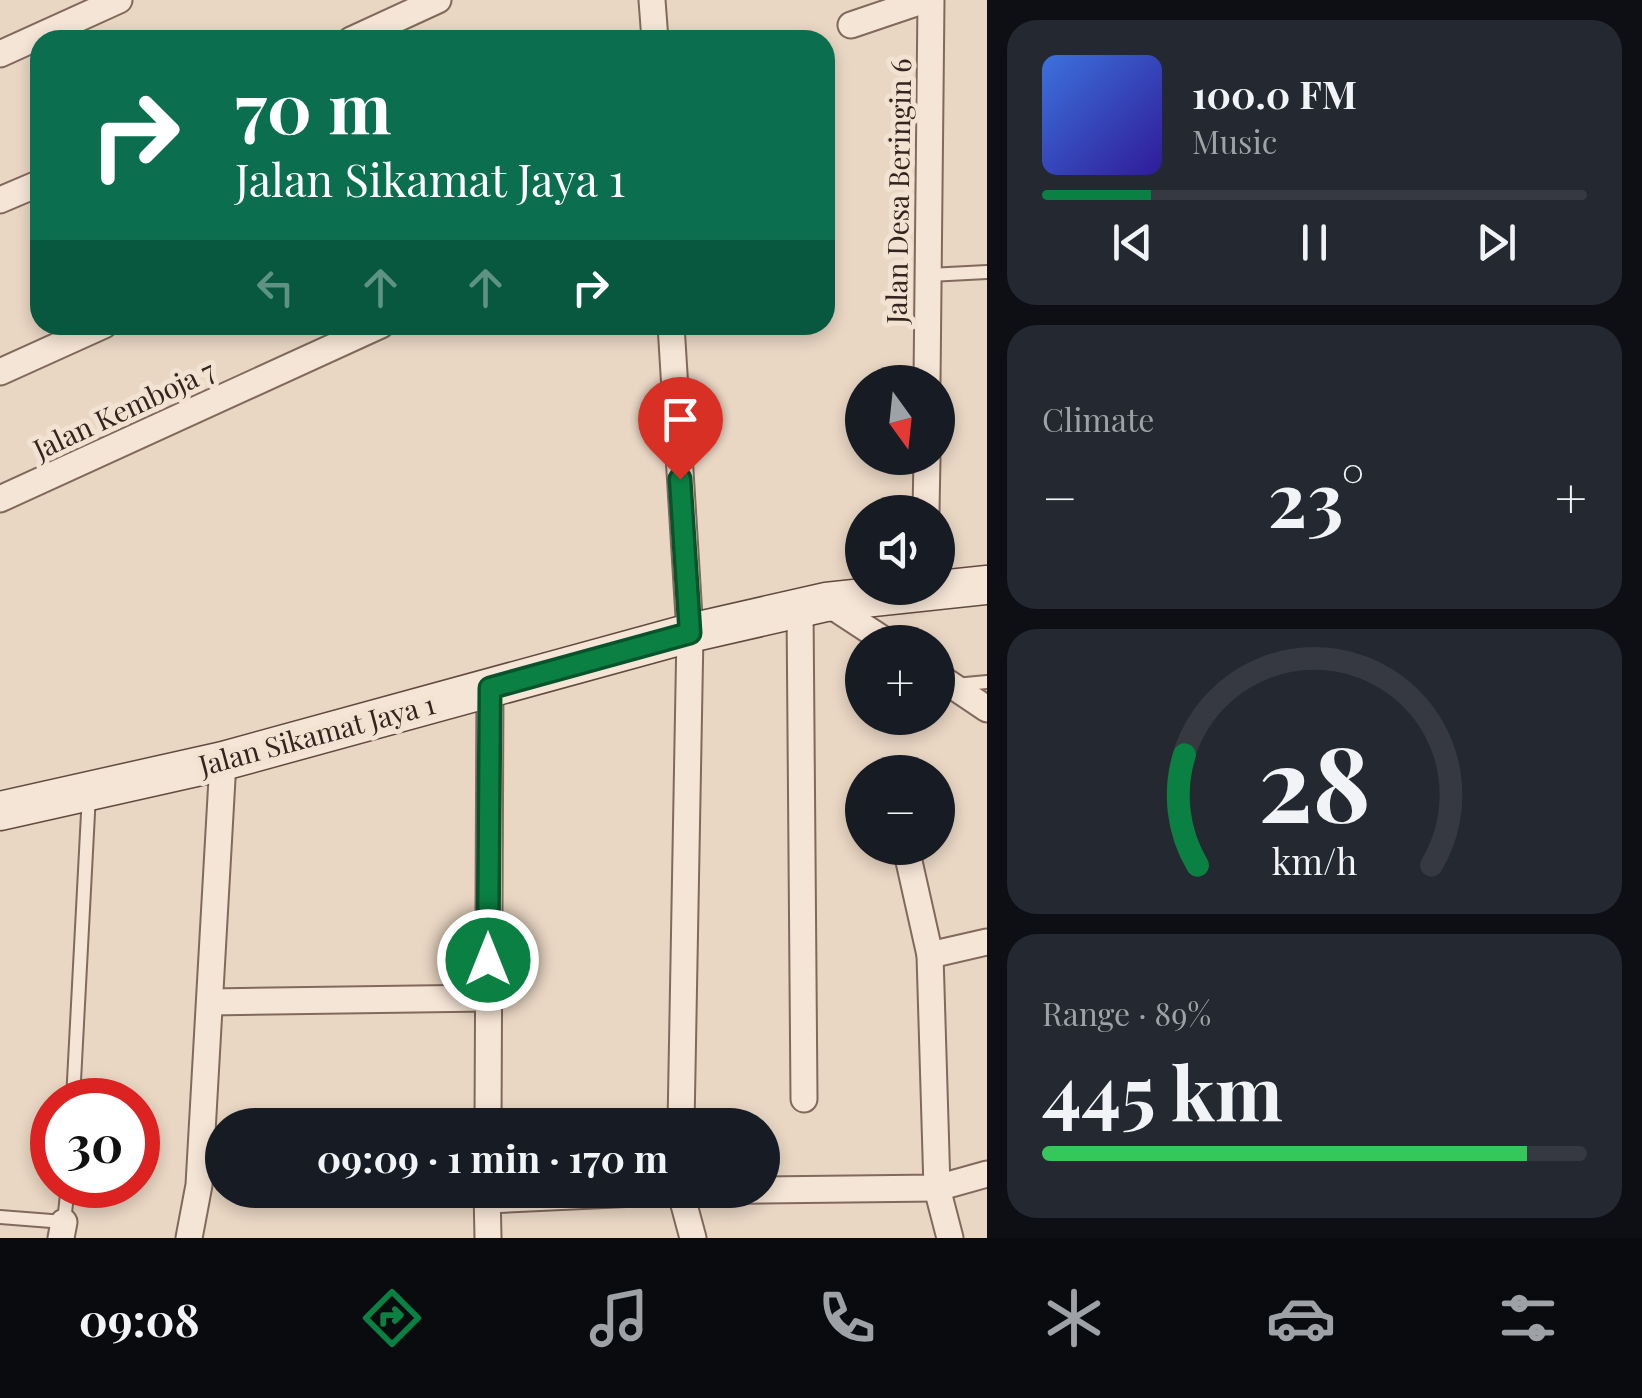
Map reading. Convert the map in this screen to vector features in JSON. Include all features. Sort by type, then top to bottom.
[{"type":"main road","name":"Jalan Sikamat Jaya 1","points":[[955,588],[987,586]]},
{"type":"main road","name":"Jalan Sikamat Jaya 1","points":[[0,811],[224,761],[690,633],[845,601]]},
{"type":"street","points":[[53,30],[119,0]]},
{"type":"street","points":[[374,30],[438,0]]},
{"type":"street","points":[[652,0],[654,30]]},
{"type":"street","points":[[851,25],[928,0]]},
{"type":"street","name":"Jalan Desa Beringin 6","points":[[928,0],[928,365]]},
{"type":"street","points":[[0,54],[30,40]]},
{"type":"street","points":[[0,200],[30,187]]},
{"type":"street","points":[[0,372],[82,335]]},
{"type":"street","name":"Jalan Kemboja 7","points":[[0,499],[359,335]]},
{"type":"street","points":[[672,335],[690,633],[682,1108]]},
{"type":"street","points":[[804,1099],[813,605],[853,625]]},
{"type":"street","points":[[488,1108],[490,688]]},
{"type":"street","points":[[955,688],[987,709]]},
{"type":"street","points":[[211,1108],[210,1002],[224,761]]},
{"type":"street","points":[[910,865],[930,955],[937,1188],[950,1238]]},
{"type":"street","points":[[930,955],[987,942]]},
{"type":"street","points":[[210,1002],[488,998]]},
{"type":"street","points":[[780,1190],[937,1188],[987,1174]]},
{"type":"street","points":[[189,1238],[205,1199]]},
{"type":"street","points":[[488,1208],[488,1238]]},
{"type":"street","points":[[684,1208],[692,1238]]},
{"type":"lane","points":[[928,275],[987,272]]},
{"type":"lane","points":[[955,681],[987,682]]},
{"type":"lane","points":[[75,1078],[89,792]]},
{"type":"lane","points":[[0,1217],[63,1230]]},
{"type":"route","points":[[488,960],[490,688],[690,633],[680,479]]}]
